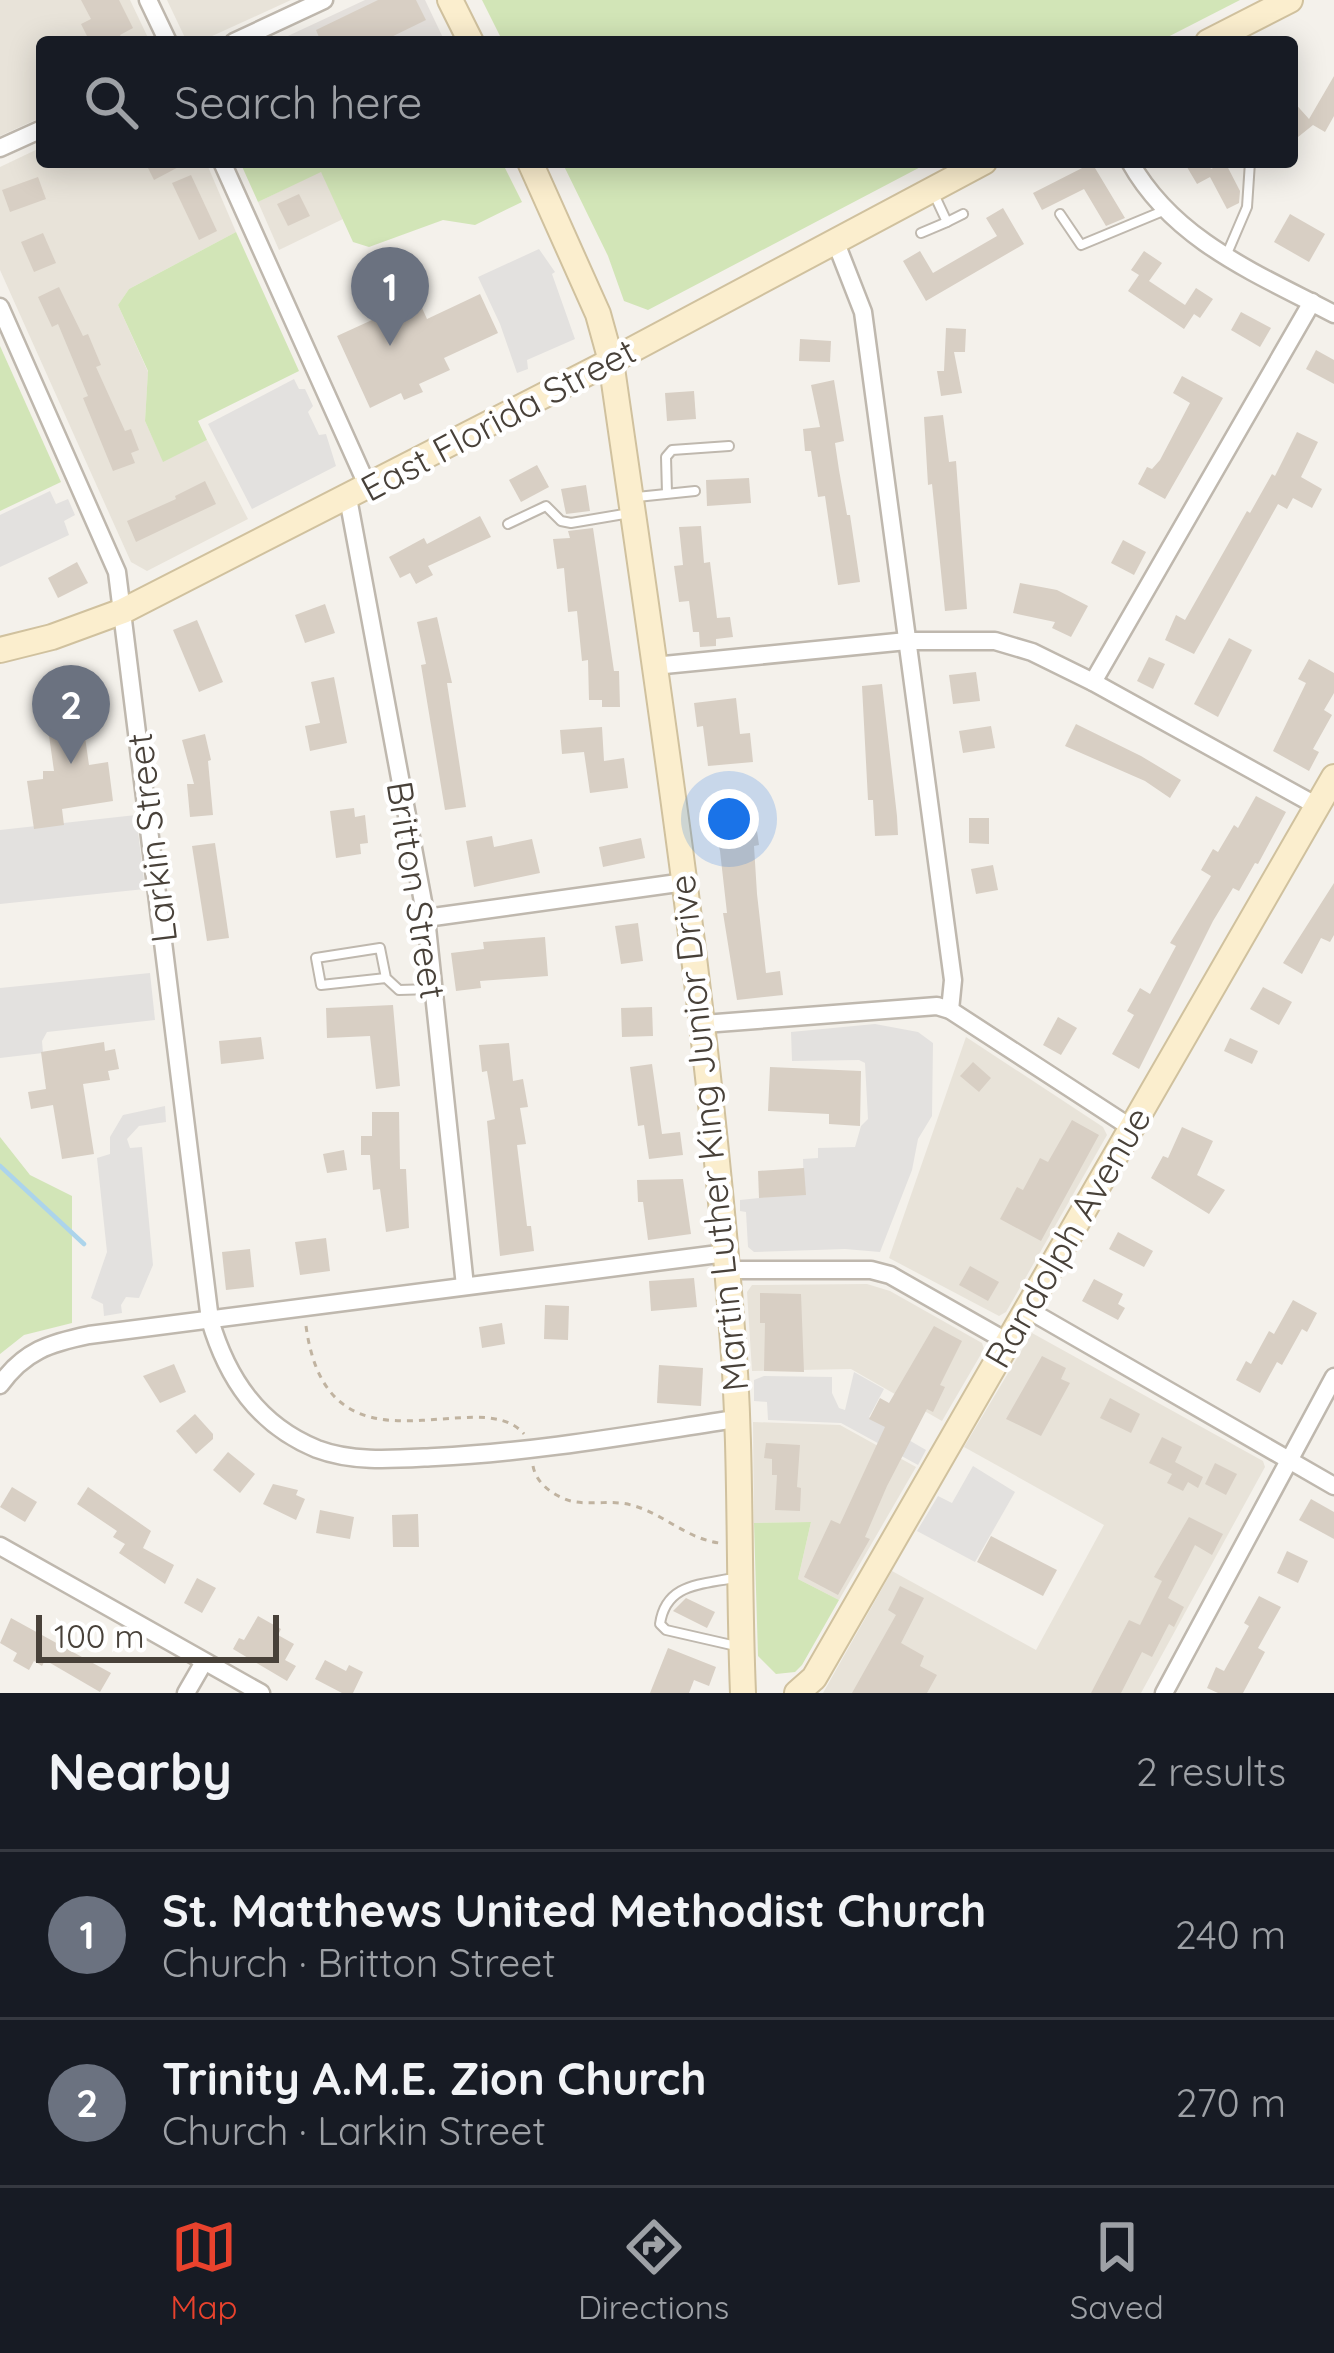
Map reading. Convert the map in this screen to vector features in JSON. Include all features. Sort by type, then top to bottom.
[{"type":"main road","points":[[449,0],[467,36]]},
{"type":"main road","points":[[1220,36],[1290,0]]},
{"type":"main road","name":"Martin Luther King Junior Drive","points":[[533,168],[590,295],[611,361],[685,882],[727,1262],[743,1693]]},
{"type":"main road","name":"East Florida Street","points":[[0,650],[123,611],[611,361],[973,168]]},
{"type":"main road","name":"Randolph Avenue","points":[[797,1693],[814,1678],[1334,777]]},
{"type":"street","points":[[148,0],[165,36]]},
{"type":"street","points":[[247,36],[324,0]]},
{"type":"street","points":[[0,148],[36,132]]},
{"type":"street","name":"Britton Street","points":[[224,168],[358,492],[426,918],[465,1286]]},
{"type":"street","points":[[1134,168],[1165,211],[1198,239],[1334,314]]},
{"type":"street","points":[[836,243],[863,312],[953,980],[950,1010]]},
{"type":"street","points":[[1093,682],[1312,302]]},
{"type":"street","name":"Larkin Street","points":[[0,307],[117,572],[210,1320],[220,1353],[249,1402],[294,1437],[347,1457],[396,1459],[514,1453],[736,1419]]},
{"type":"street","points":[[654,667],[907,640],[995,641],[1032,652],[1093,682],[1317,806]]},
{"type":"street","points":[[426,918],[685,882]]},
{"type":"street","points":[[704,1024],[924,1005],[950,1010],[1130,1127]]},
{"type":"street","points":[[0,1384],[24,1356],[47,1344],[465,1286],[727,1262],[890,1275],[1006,1341]]},
{"type":"street","points":[[1025,1308],[1334,1486]]},
{"type":"street","points":[[1164,1693],[1334,1377]]},
{"type":"street","points":[[0,1546],[262,1693]]},
{"type":"street","points":[[186,1693],[204,1662]]},
{"type":"lane","points":[[1226,256],[1247,207],[1250,168]]},
{"type":"lane","points":[[932,190],[947,222]]},
{"type":"lane","points":[[1060,214],[1082,245],[1165,211]]},
{"type":"lane","points":[[921,233],[963,214]]},
{"type":"lane","points":[[668,494],[665,458],[672,450],[729,446]]},
{"type":"lane","points":[[508,524],[546,506],[561,521],[571,523],[695,490]]},
{"type":"lane","points":[[386,978],[321,985],[316,958],[380,948],[386,978],[399,990],[434,989]]},
{"type":"lane","points":[[740,1576],[673,1594],[663,1606],[660,1624],[666,1630],[741,1646]]},
{"type":"shaded area","points":[[0,0],[130,0],[147,36],[36,36],[36,120],[0,136]]},
{"type":"shaded area","points":[[167,0],[291,0],[212,36],[184,36]]},
{"type":"shaded area","points":[[365,0],[425,0],[442,36],[288,36]]},
{"type":"shaded area","points":[[36,150],[36,168],[209,168],[236,232],[129,289],[118,305],[148,372],[145,421],[163,461],[207,440],[248,519],[147,571],[131,562],[0,270],[0,167]]},
{"type":"shaded area","points":[[321,171],[343,219],[279,250],[258,202]]},
{"type":"shaded area","points":[[539,249],[555,272],[575,339],[527,360],[528,369],[517,373],[478,277]]},
{"type":"shaded area","points":[[294,379],[299,389],[305,389],[313,406],[308,412],[319,435],[326,434],[336,466],[252,509],[208,424]]},
{"type":"shaded area","points":[[50,491],[56,504],[68,499],[75,515],[64,521],[69,535],[0,567],[0,515]]},
{"type":"shaded area","points":[[136,815],[145,889],[0,904],[0,830]]},
{"type":"shaded area","points":[[150,973],[155,1020],[47,1032],[43,1053],[0,1058],[0,988]]},
{"type":"shaded area","points":[[875,1024],[918,1032],[933,1043],[932,1116],[918,1139],[912,1170],[880,1252],[754,1252],[748,1247],[746,1212],[740,1211],[740,1200],[804,1193],[803,1159],[818,1158],[818,1148],[855,1147],[868,1119],[865,1063],[792,1061],[791,1032]]},
{"type":"shaded area","points":[[966,1037],[1103,1127],[1107,1135],[1006,1312],[999,1316],[889,1258]]},
{"type":"shaded area","points":[[165,1106],[166,1122],[139,1126],[127,1139],[130,1148],[142,1147],[153,1265],[139,1298],[126,1297],[122,1313],[104,1316],[103,1304],[91,1298],[107,1252],[97,1158],[110,1154],[110,1137],[123,1115]]},
{"type":"shaded area","points":[[867,1284],[890,1291],[982,1343],[984,1349],[942,1421],[851,1369],[752,1371],[747,1292],[752,1285]]},
{"type":"shaded area","points":[[1032,1333],[1263,1461],[1265,1467],[1141,1693],[823,1693],[892,1571],[1036,1650],[1104,1525],[964,1447]]},
{"type":"shaded area","points":[[854,1372],[884,1389],[869,1417],[926,1450],[918,1465],[841,1423],[768,1420],[767,1402],[754,1401],[754,1380],[764,1376],[832,1377],[832,1393],[845,1410]]},
{"type":"shaded area","points":[[753,1422],[840,1425],[916,1467],[839,1600],[798,1579],[811,1522],[754,1523]]},
{"type":"shaded area","points":[[973,1466],[1015,1492],[975,1562],[917,1531],[938,1496],[952,1503]]},
{"type":"green space","points":[[482,0],[1240,0],[1170,36],[500,36]]},
{"type":"green space","points":[[243,168],[505,168],[522,202],[475,225],[443,220],[369,247],[353,242],[321,172],[258,202]]},
{"type":"green space","points":[[565,168],[919,168],[648,310],[624,301],[608,256]]},
{"type":"green space","points":[[236,232],[299,371],[198,421],[207,440],[163,462],[145,421],[148,371],[118,305],[129,289]]},
{"type":"green space","points":[[0,346],[61,482],[0,511]]},
{"type":"green space","points":[[0,1137],[30,1175],[72,1196],[72,1323],[24,1335],[0,1354]]},
{"type":"green space","points":[[811,1522],[798,1579],[839,1600],[802,1665],[795,1672],[776,1674],[758,1656],[754,1523]]},
{"type":"building","points":[[81,0],[119,0],[133,28],[121,36],[87,36],[81,24],[91,19]]},
{"type":"building","points":[[378,0],[416,0],[426,20],[393,36],[318,36],[316,30]]},
{"type":"building","points":[[1334,76],[1334,116],[1325,132],[1313,125],[1298,137],[1298,107],[1309,119]]},
{"type":"building","points":[[148,168],[177,168],[154,180]]},
{"type":"building","points":[[1082,168],[1095,168],[1125,218],[1106,226],[1084,189],[1042,210],[1033,193]]},
{"type":"building","points":[[1188,168],[1228,168],[1240,191],[1239,203],[1227,209],[1210,177],[1197,184]]},
{"type":"building","points":[[191,175],[217,231],[199,240],[172,183]]},
{"type":"building","points":[[38,177],[46,199],[10,212],[2,190]]},
{"type":"building","points":[[299,194],[310,216],[288,226],[277,204]]},
{"type":"building","points":[[1003,208],[1024,244],[926,301],[903,261],[920,251],[933,273],[997,236],[986,218]]},
{"type":"building","points":[[1290,214],[1325,234],[1309,262],[1274,242]]},
{"type":"building","points":[[43,233],[56,263],[34,272],[21,242]]},
{"type":"building","points":[[1144,251],[1162,263],[1149,281],[1185,305],[1196,288],[1213,299],[1200,318],[1194,314],[1184,329],[1128,291],[1139,275],[1131,270]]},
{"type":"building","points":[[59,287],[83,336],[88,334],[101,365],[96,367],[125,431],[131,429],[139,450],[131,453],[135,463],[113,471],[58,324],[52,327],[38,297]]},
{"type":"building","points":[[480,294],[498,333],[444,358],[450,370],[419,384],[423,392],[404,400],[401,393],[370,408],[337,336],[418,299],[427,319]]},
{"type":"building","points":[[1241,312],[1271,328],[1260,347],[1231,330]]},
{"type":"building","points":[[946,328],[966,329],[965,352],[954,352],[962,393],[941,396],[937,371],[944,371]]},
{"type":"building","points":[[800,339],[831,341],[830,362],[799,361]]},
{"type":"building","points":[[1316,350],[1334,360],[1334,384],[1306,369]]},
{"type":"building","points":[[1182,376],[1223,398],[1165,499],[1138,484],[1147,467],[1152,469],[1160,460],[1190,403],[1173,393]]},
{"type":"building","points":[[834,380],[844,441],[835,443],[860,582],[838,585],[825,496],[818,497],[803,429],[820,427],[811,385]]},
{"type":"building","points":[[694,391],[696,419],[667,421],[665,393]]},
{"type":"building","points":[[943,415],[949,462],[956,461],[967,609],[945,611],[924,417]]},
{"type":"building","points":[[1297,432],[1318,442],[1301,477],[1322,489],[1312,508],[1293,498],[1287,509],[1278,504],[1194,654],[1165,640],[1176,615],[1185,620],[1247,511],[1275,476]]},
{"type":"building","points":[[537,465],[549,487],[521,502],[509,480]]},
{"type":"building","points":[[749,478],[751,503],[707,506],[706,480]]},
{"type":"building","points":[[205,481],[216,504],[136,542],[127,521]]},
{"type":"building","points":[[586,485],[590,511],[566,514],[561,489]]},
{"type":"building","points":[[480,516],[491,537],[428,566],[433,575],[416,584],[410,573],[400,578],[389,557],[424,538],[427,544]]},
{"type":"building","points":[[701,526],[717,618],[730,617],[733,637],[716,639],[716,646],[700,647],[689,601],[679,602],[674,566],[683,565],[679,527]]},
{"type":"building","points":[[593,528],[614,671],[619,671],[620,707],[602,707],[602,700],[589,700],[588,660],[582,661],[577,611],[568,612],[564,568],[557,569],[553,539],[570,538],[568,531]]},
{"type":"building","points":[[1123,540],[1146,552],[1134,575],[1111,563]]},
{"type":"building","points":[[77,562],[88,583],[58,598],[48,578]]},
{"type":"building","points":[[1020,583],[1057,590],[1088,606],[1071,637],[1052,628],[1055,622],[1013,613]]},
{"type":"building","points":[[325,604],[335,633],[305,643],[295,615]]},
{"type":"building","points":[[437,617],[452,683],[447,683],[466,807],[445,810],[417,622]]},
{"type":"building","points":[[197,620],[223,682],[199,692],[173,630]]},
{"type":"building","points":[[1229,638],[1252,650],[1218,717],[1194,704]]},
{"type":"building","points":[[1149,657],[1165,664],[1153,689],[1137,681]]},
{"type":"building","points":[[1309,659],[1334,673],[1334,693],[1324,710],[1332,715],[1313,749],[1319,752],[1309,771],[1273,751],[1306,683],[1298,679]]},
{"type":"building","points":[[976,672],[980,701],[953,704],[949,675]]},
{"type":"building","points":[[334,677],[347,743],[310,751],[305,726],[320,723],[311,682]]},
{"type":"building","points":[[882,684],[898,835],[875,836],[873,800],[868,800],[862,686]]},
{"type":"building","points":[[736,698],[740,734],[750,733],[753,762],[708,766],[703,726],[697,727],[694,703]]},
{"type":"building","points":[[80,702],[89,765],[108,762],[113,801],[62,809],[64,825],[34,829],[27,781],[43,779],[43,771],[54,771],[45,707]]},
{"type":"building","points":[[1076,724],[1181,780],[1170,798],[1145,781],[1065,746]]},
{"type":"building","points":[[991,726],[995,748],[963,753],[959,731]]},
{"type":"building","points":[[602,727],[604,761],[624,758],[628,788],[590,793],[584,752],[562,754],[560,730]]},
{"type":"building","points":[[205,734],[213,815],[190,817],[187,784],[194,784],[182,740]]},
{"type":"building","points":[[1256,796],[1286,812],[1258,864],[1239,891],[1233,888],[1213,921],[1139,1069],[1112,1054],[1134,1015],[1127,1011],[1140,988],[1150,994],[1176,946],[1170,943],[1211,876],[1201,870],[1234,825],[1238,828]]},
{"type":"building","points":[[354,808],[355,817],[365,815],[368,843],[360,844],[361,854],[336,858],[330,811]]},
{"type":"building","points":[[755,817],[766,973],[780,971],[783,995],[737,1000],[713,823]]},
{"type":"building","points":[[969,818],[989,818],[989,844],[969,843]]},
{"type":"building","points":[[492,836],[494,847],[532,839],[540,873],[474,887],[466,841]]},
{"type":"building","points":[[641,838],[645,858],[603,867],[599,847]]},
{"type":"building","points":[[215,843],[229,938],[207,941],[192,846]]},
{"type":"building","points":[[993,865],[998,890],[976,894],[971,869]]},
{"type":"building","points":[[1334,883],[1334,935],[1330,942],[1321,938],[1302,974],[1283,963]]},
{"type":"building","points":[[638,923],[643,961],[621,964],[615,926]]},
{"type":"building","points":[[545,937],[548,976],[480,981],[481,988],[456,991],[451,953],[484,949],[483,942]]},
{"type":"building","points":[[1263,987],[1292,1002],[1279,1025],[1250,1009]]},
{"type":"building","points":[[393,1005],[400,1086],[376,1089],[370,1036],[327,1038],[326,1008]]},
{"type":"building","points":[[652,1007],[653,1036],[622,1037],[621,1008]]},
{"type":"building","points":[[1058,1017],[1077,1028],[1061,1055],[1043,1045]]},
{"type":"building","points":[[261,1037],[264,1059],[221,1064],[219,1041]]},
{"type":"building","points":[[1230,1038],[1258,1051],[1252,1064],[1224,1051]]},
{"type":"building","points":[[104,1042],[105,1051],[115,1049],[119,1069],[108,1071],[110,1080],[83,1084],[94,1154],[62,1159],[53,1105],[31,1109],[28,1092],[46,1089],[41,1052]]},
{"type":"building","points":[[509,1043],[513,1081],[523,1079],[528,1107],[520,1108],[526,1144],[517,1145],[534,1251],[500,1256],[487,1121],[495,1119],[479,1045]]},
{"type":"building","points":[[973,1062],[991,1078],[979,1092],[960,1076]]},
{"type":"building","points":[[652,1064],[662,1134],[680,1132],[683,1155],[649,1159],[644,1125],[638,1126],[630,1067]]},
{"type":"building","points":[[770,1067],[861,1071],[860,1126],[829,1124],[829,1114],[768,1111]]},
{"type":"building","points":[[372,1112],[399,1112],[400,1169],[406,1169],[409,1228],[386,1232],[380,1189],[373,1190],[370,1155],[361,1155],[361,1136],[372,1136]]},
{"type":"building","points":[[1072,1120],[1099,1135],[1041,1241],[1000,1219],[1040,1158],[1048,1162]]},
{"type":"building","points":[[1182,1127],[1213,1141],[1197,1175],[1225,1190],[1209,1214],[1151,1178],[1163,1156],[1168,1158]]},
{"type":"building","points":[[344,1150],[347,1170],[327,1173],[323,1154]]},
{"type":"building","points":[[804,1168],[806,1195],[759,1198],[758,1171]]},
{"type":"building","points":[[683,1179],[691,1234],[648,1240],[637,1180]]},
{"type":"building","points":[[1118,1232],[1153,1251],[1144,1267],[1109,1249]]},
{"type":"building","points":[[326,1238],[330,1271],[300,1275],[295,1242]]},
{"type":"building","points":[[250,1249],[254,1287],[226,1290],[222,1252]]},
{"type":"building","points":[[970,1266],[999,1282],[988,1301],[959,1285]]},
{"type":"building","points":[[694,1278],[697,1307],[651,1311],[649,1281]]},
{"type":"building","points":[[1094,1279],[1123,1294],[1118,1304],[1125,1308],[1118,1320],[1082,1301]]},
{"type":"building","points":[[760,1293],[801,1294],[804,1372],[764,1371]]},
{"type":"building","points":[[1293,1300],[1317,1313],[1282,1365],[1277,1362],[1260,1393],[1236,1380],[1269,1331],[1274,1334]]},
{"type":"building","points":[[545,1305],[569,1306],[568,1340],[544,1339]]},
{"type":"building","points":[[502,1323],[505,1344],[482,1348],[479,1327]]},
{"type":"building","points":[[934,1326],[962,1341],[940,1385],[945,1387],[933,1412],[927,1409],[887,1486],[865,1537],[870,1539],[838,1595],[804,1577],[831,1520],[840,1524],[885,1427],[869,1419],[880,1398],[889,1403]]},
{"type":"building","points":[[1042,1356],[1066,1368],[1061,1379],[1070,1383],[1041,1436],[1006,1419]]},
{"type":"building","points":[[174,1364],[186,1392],[160,1403],[143,1376]]},
{"type":"building","points":[[659,1365],[703,1368],[701,1406],[657,1403]]},
{"type":"building","points":[[1110,1398],[1140,1414],[1131,1433],[1100,1418]]},
{"type":"building","points":[[195,1414],[213,1434],[196,1454],[176,1431]]},
{"type":"building","points":[[1162,1437],[1182,1447],[1175,1462],[1203,1477],[1198,1488],[1188,1482],[1183,1491],[1167,1483],[1172,1474],[1149,1463]]},
{"type":"building","points":[[766,1443],[800,1445],[800,1511],[775,1510],[777,1475],[772,1475],[772,1459],[764,1458]]},
{"type":"building","points":[[228,1452],[255,1474],[240,1493],[213,1470]]},
{"type":"building","points":[[1215,1463],[1237,1474],[1226,1495],[1205,1484]]},
{"type":"building","points":[[273,1484],[298,1490],[296,1495],[305,1499],[296,1520],[263,1504]]},
{"type":"building","points":[[12,1487],[37,1502],[25,1522],[0,1507]]},
{"type":"building","points":[[88,1487],[151,1531],[143,1548],[174,1565],[165,1584],[119,1553],[125,1544],[113,1537],[117,1531],[77,1504]]},
{"type":"building","points":[[1311,1499],[1334,1512],[1334,1539],[1299,1520]]},
{"type":"building","points":[[320,1510],[354,1517],[350,1539],[316,1533]]},
{"type":"building","points":[[418,1514],[419,1547],[393,1547],[392,1515]]},
{"type":"building","points":[[1189,1517],[1223,1534],[1212,1555],[1195,1545],[1168,1598],[1184,1607],[1174,1627],[1169,1624],[1152,1657],[1142,1652],[1121,1693],[1091,1693],[1129,1620],[1140,1625],[1162,1581],[1154,1577]]},
{"type":"building","points":[[991,1536],[1057,1570],[1043,1596],[977,1562]]},
{"type":"building","points":[[1287,1551],[1308,1561],[1298,1583],[1277,1573]]},
{"type":"building","points":[[197,1578],[216,1588],[202,1613],[184,1603]]},
{"type":"building","points":[[900,1586],[924,1598],[901,1643],[924,1656],[920,1666],[937,1675],[927,1693],[852,1693],[896,1615],[888,1610]]},
{"type":"building","points":[[1259,1596],[1281,1607],[1258,1648],[1265,1652],[1243,1693],[1207,1688],[1216,1667],[1224,1671],[1249,1626],[1244,1623]]},
{"type":"building","points":[[686,1598],[715,1612],[707,1628],[673,1611]]},
{"type":"building","points":[[258,1616],[281,1629],[278,1635],[294,1644],[285,1660],[296,1666],[287,1681],[233,1649]]},
{"type":"building","points":[[11,1618],[111,1673],[100,1692],[45,1660],[42,1666],[34,1661],[29,1670],[13,1661],[17,1653],[0,1643]]},
{"type":"building","points":[[668,1648],[716,1667],[709,1686],[694,1680],[689,1693],[650,1693]]},
{"type":"building","points":[[325,1660],[346,1671],[349,1665],[363,1672],[353,1693],[342,1693],[315,1679]]},
{"type":"waterway","points":[[0,1166],[84,1244]]},
{"type":"place","name":"St. Matthews United Methodist Church","points":[[390,346]]},
{"type":"place","name":"Trinity A.M.E. Zion Church","points":[[71,764]]}]
